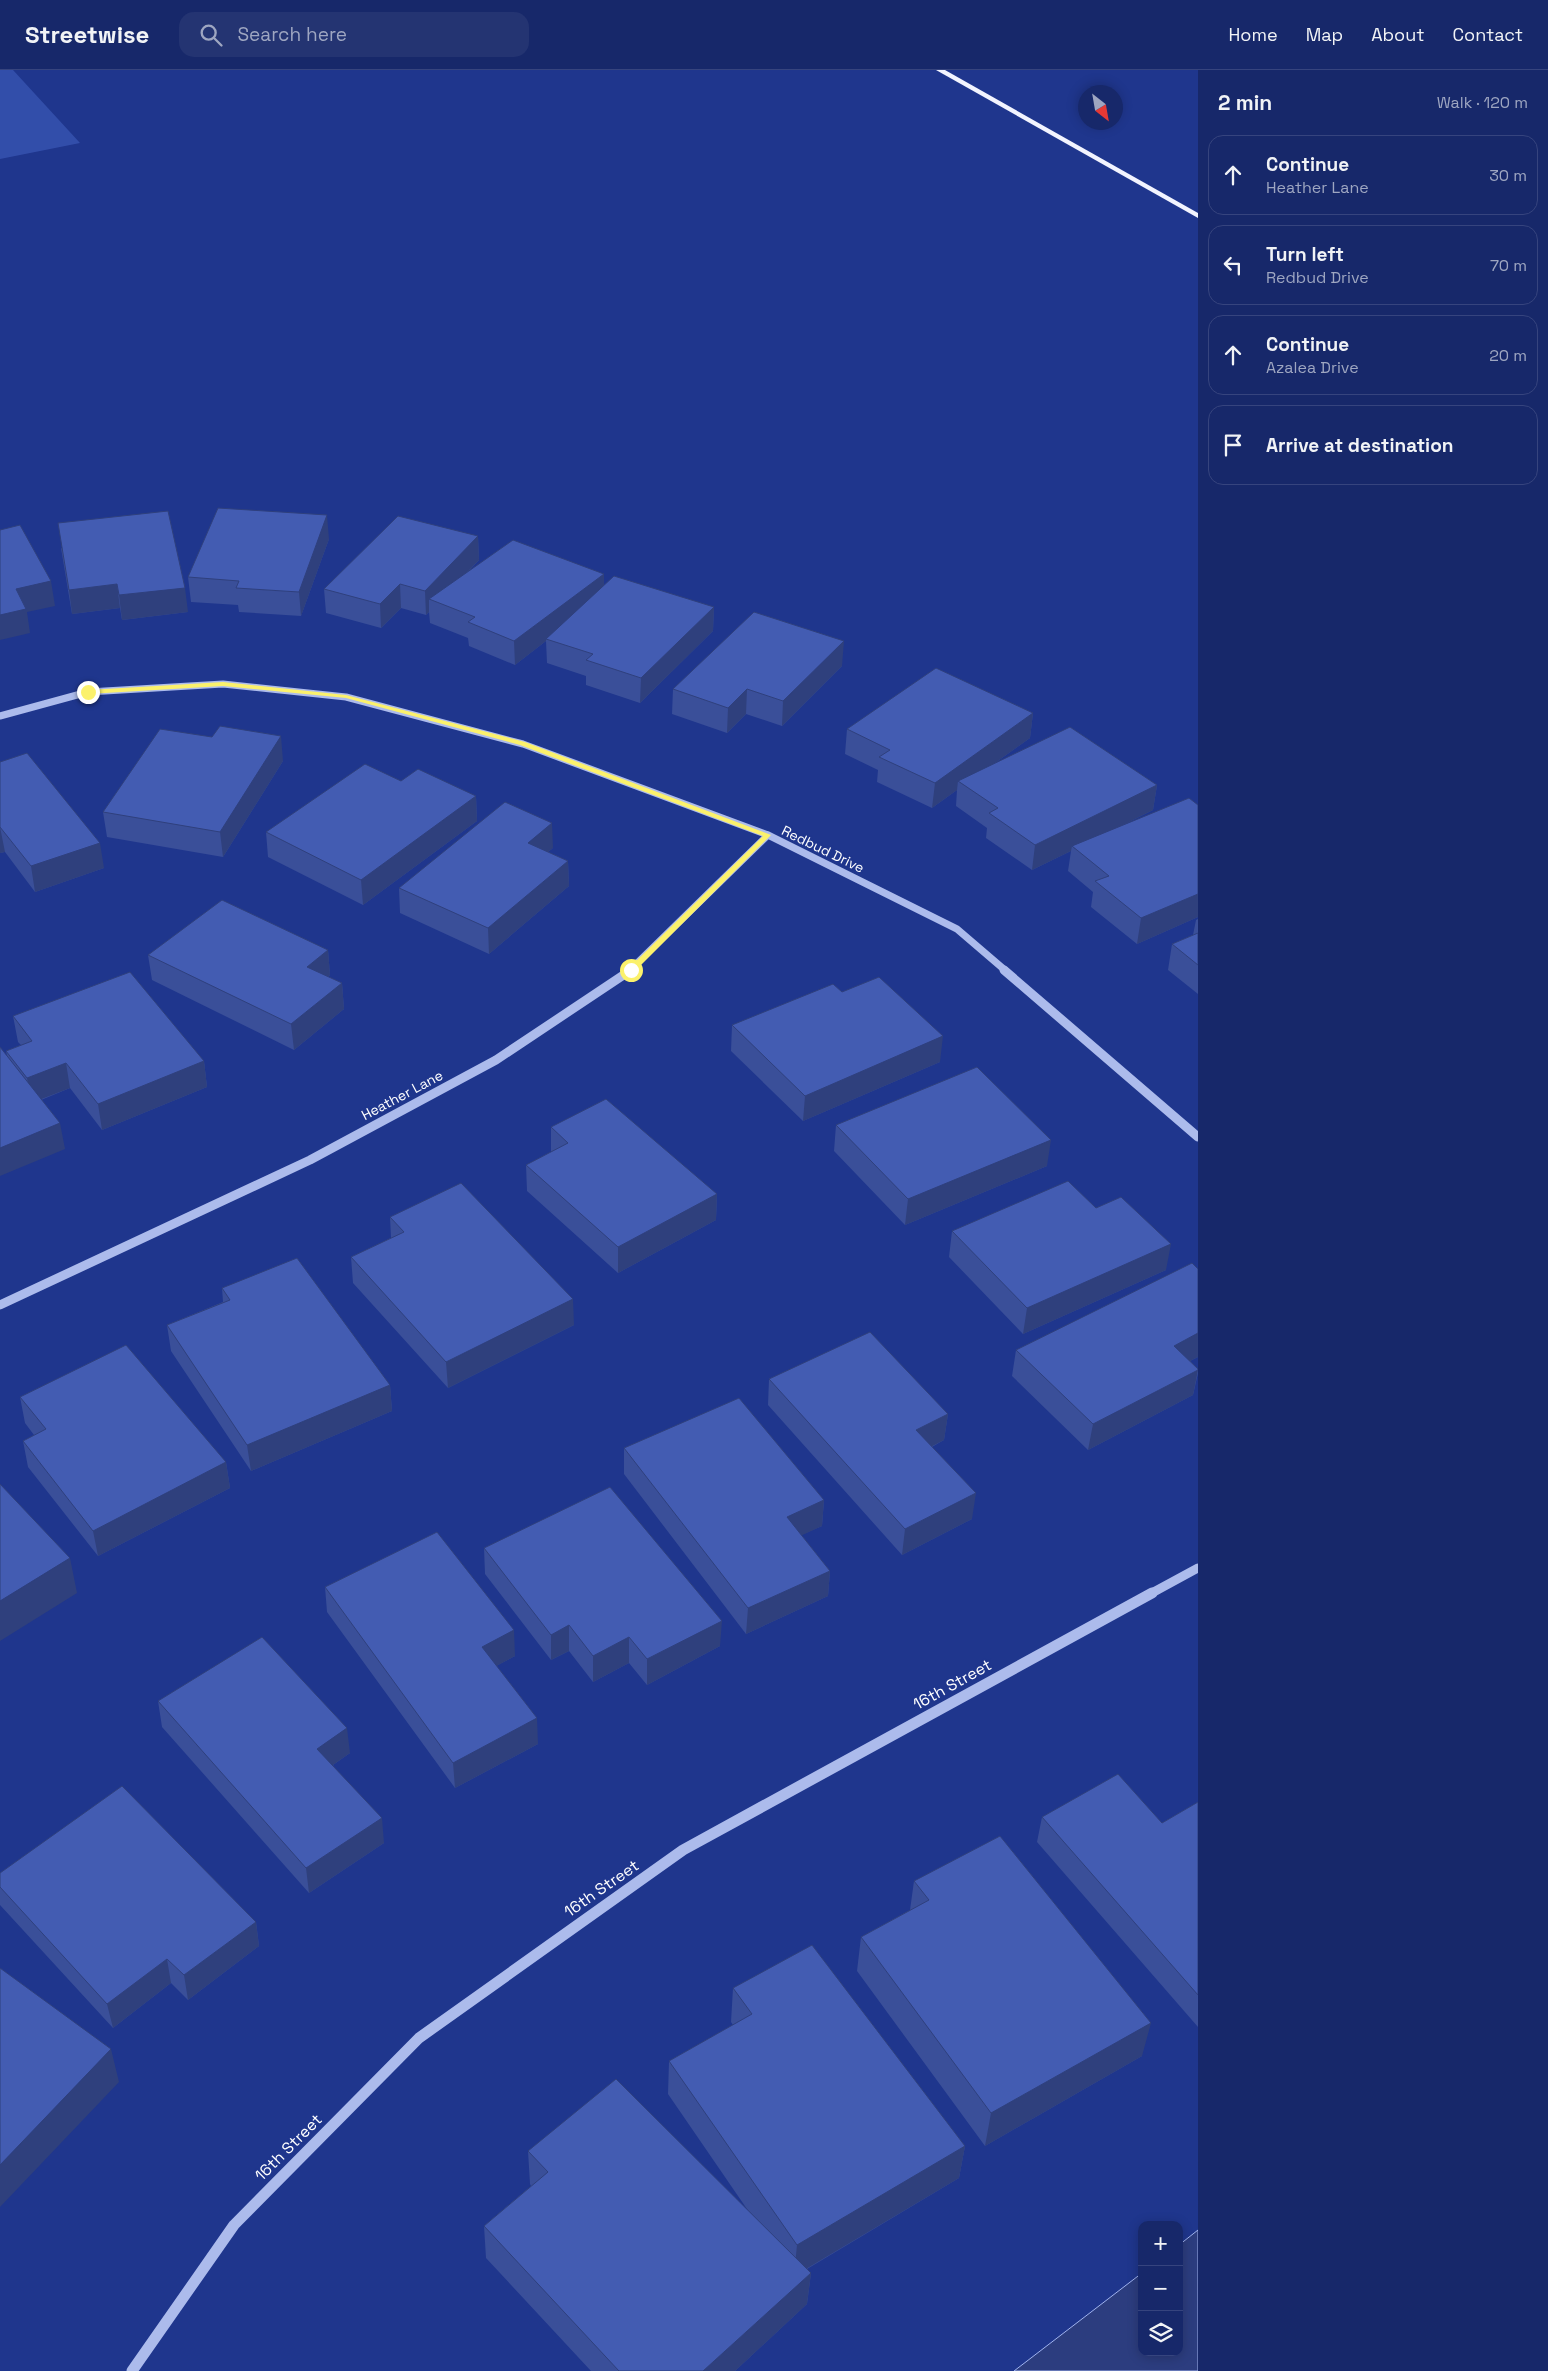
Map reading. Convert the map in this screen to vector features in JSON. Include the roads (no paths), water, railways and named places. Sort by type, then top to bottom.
[{"type":"main road","points":[[940,70],[1198,216]]},
{"type":"street","name":"Redbud Drive","points":[[0,716],[88,692],[223,684],[346,696],[523,744],[768,835],[957,929],[1198,1137]]},
{"type":"street","name":"Heather Lane","points":[[0,1305],[310,1160],[496,1060],[631,970],[768,835]]},
{"type":"street","name":"16th Street","points":[[132,2371],[234,2225],[419,2038],[683,1850],[1198,1568]]}]
